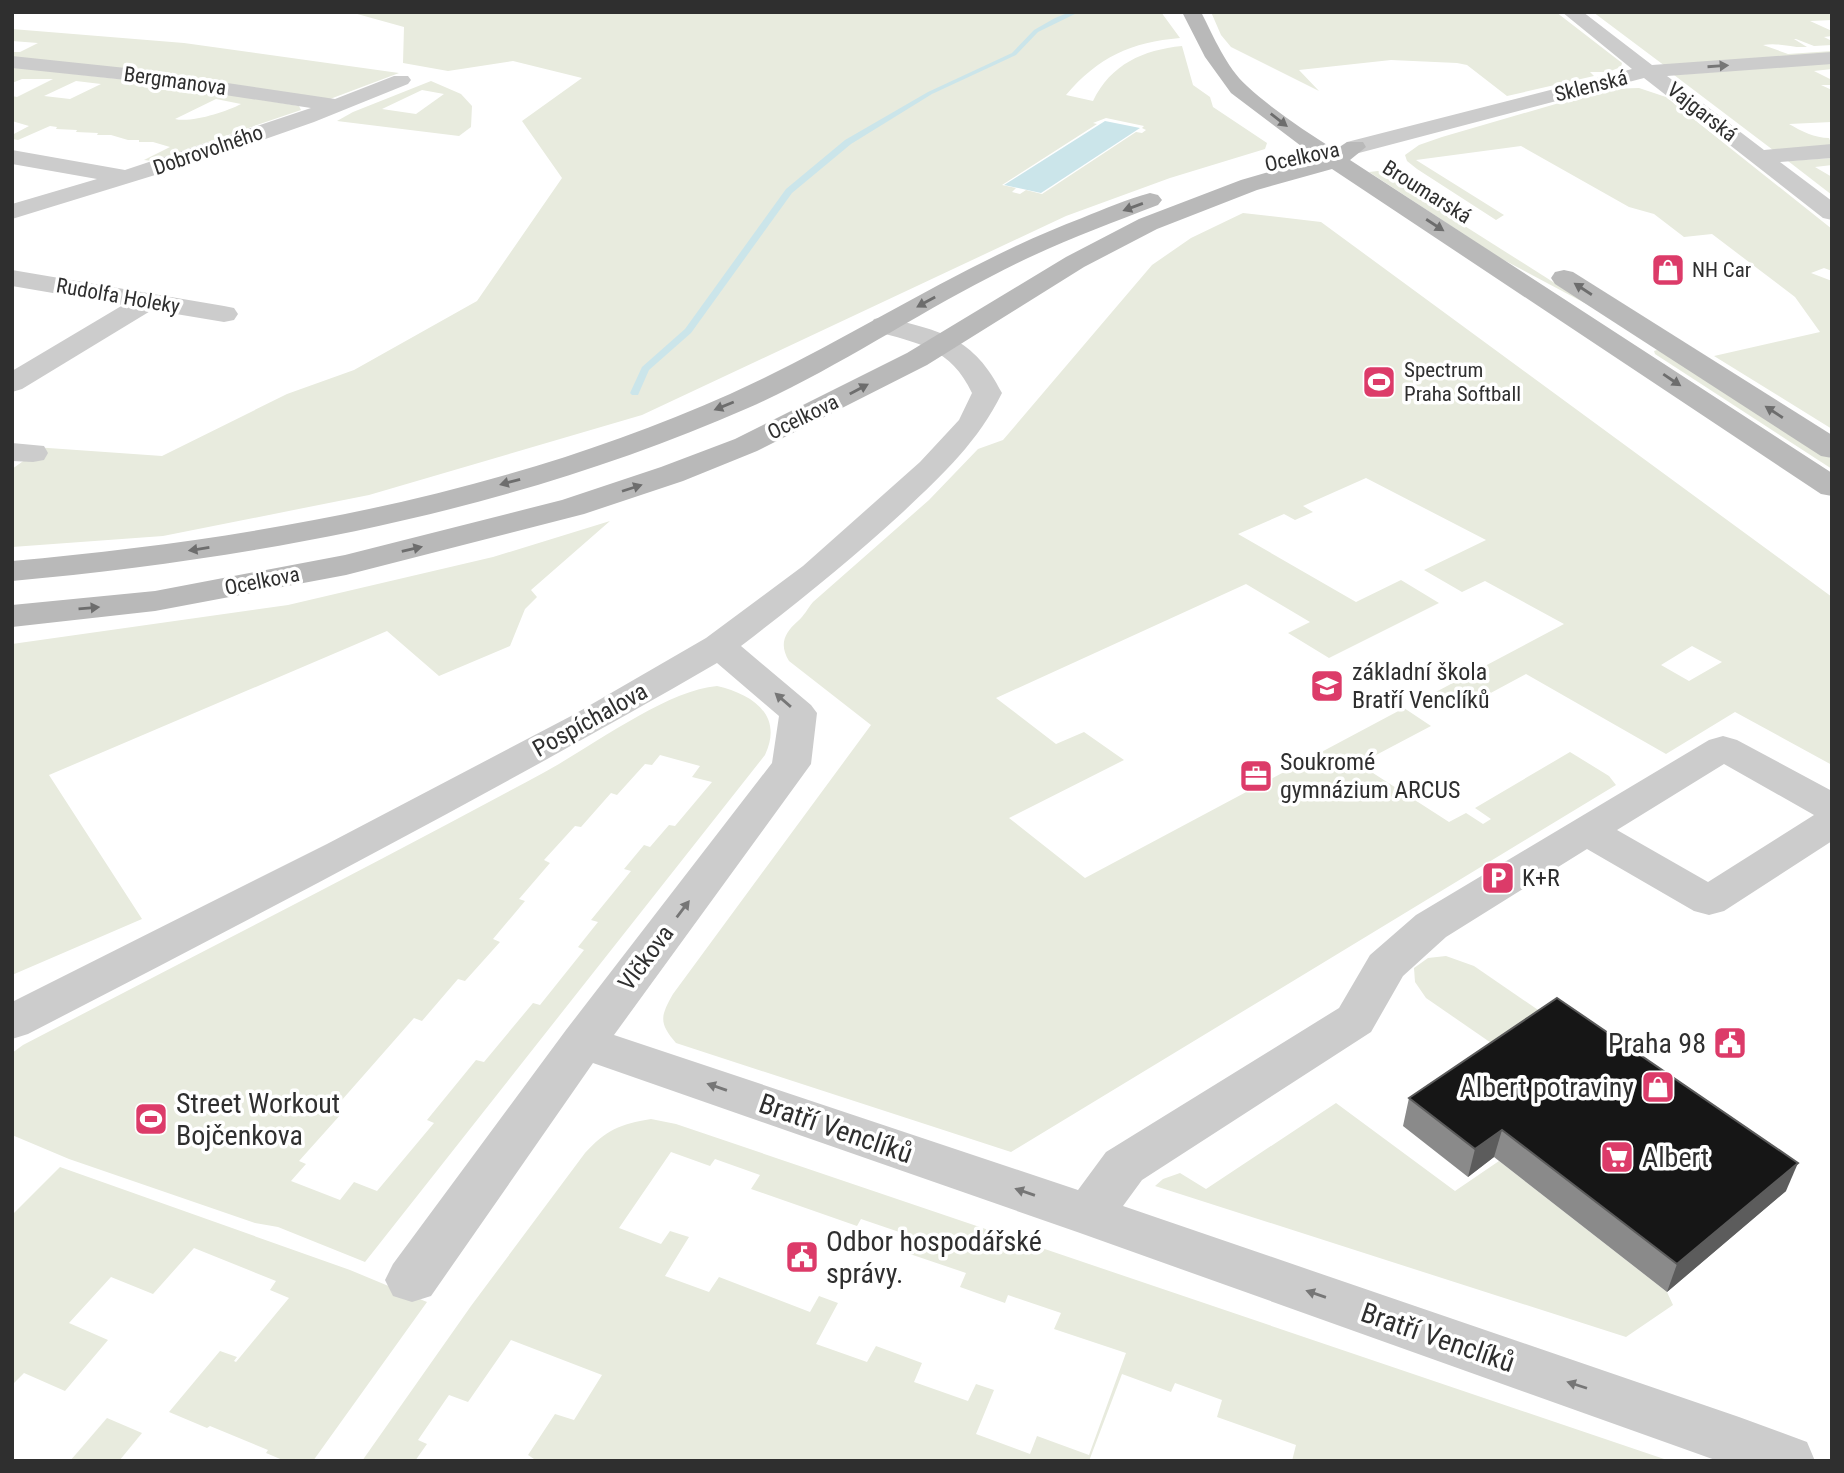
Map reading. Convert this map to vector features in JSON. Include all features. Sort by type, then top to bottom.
[{"type":"street","name":"Broumarská","points":[[1191,12],[1204,39],[1238,89],[1326,156],[1832,487]]},
{"type":"street","name":"Vajgarská","points":[[1572,12],[1832,213]]},
{"type":"street","name":"Broumarská","points":[[1204,39],[1252,73]]},
{"type":"street","name":"Sklenská","points":[[1355,147],[1649,71],[1832,58]]},
{"type":"street","name":"Bergmanova","points":[[12,62],[126,74],[338,106]]},
{"type":"street","name":"Dobrovolného","points":[[12,212],[338,106],[401,80]]},
{"type":"street","name":"Broumarská","points":[[1334,131],[1378,161]]},
{"type":"street","name":"Ocelkova","points":[[12,615],[155,601],[289,577],[454,539],[573,507],[672,474],[746,445],[846,396],[944,342],[1075,262],[1148,224],[1355,147]]},
{"type":"street","points":[[1759,157],[1832,151]]},
{"type":"street","name":"Ocelkova","points":[[12,571],[160,555],[266,538],[373,516],[539,474],[616,449],[737,401],[980,272],[1090,222],[1207,180],[1326,156]]},
{"type":"street","points":[[12,157],[126,177]]},
{"type":"street","points":[[1249,185],[1324,177],[1346,179],[1380,189]]},
{"type":"street","points":[[1547,267],[1667,334],[1832,449]]},
{"type":"street","name":"Rudolfa Holeky","points":[[12,278],[224,314]]},
{"type":"street","points":[[12,383],[148,301]]},
{"type":"street","name":"Pospíchalova","points":[[12,1022],[342,854],[586,723],[719,646],[815,573],[930,469],[972,423],[987,393],[982,380],[960,352],[944,342],[884,325]]},
{"type":"street","points":[[1615,343],[1667,334]]},
{"type":"street","name":"Vlčkova","points":[[412,1280],[583,1042],[791,765],[797,713],[719,646]]},
{"type":"street","points":[[1089,1214],[1124,1166],[1355,1020],[1386,965],[1431,926],[1723,748],[1832,807]]},
{"type":"street","points":[[1589,832],[1709,901],[1832,822]]},
{"type":"street","name":"Bratří Venclíků","points":[[583,1042],[1642,1406],[1786,1461]]},
{"type":"shaded area","points":[[350,12],[1161,12],[1180,38],[1146,43],[1103,61],[1066,95],[1093,101],[1109,77],[1130,61],[1154,51],[1182,46],[1193,85],[1210,97],[1213,107],[1267,143],[1265,149],[1170,178],[1066,216],[642,415],[369,495],[163,536],[12,547],[12,469],[29,457],[34,447],[162,456],[287,394],[354,370],[477,301],[562,178],[522,121],[582,78],[513,61],[448,71],[403,63],[404,27]],"holes":[[[1106,118],[1144,126],[1142,128],[1146,130],[1142,133],[1136,132],[1042,194],[1026,190],[1020,194],[1012,192],[1016,188],[1002,185],[1097,124],[1093,123]]]},
{"type":"shaded area","points":[[1211,12],[1556,12],[1622,63],[1621,67],[1608,72],[1590,72],[1594,76],[1507,96],[1467,65],[1457,63],[1391,60],[1299,70],[1319,91],[1231,47],[1221,35]]},
{"type":"shaded area","points":[[1593,12],[1832,12],[1832,20],[1810,21],[1832,31],[1832,36],[1824,37],[1832,41],[1832,45],[1814,46],[1794,39],[1807,47],[1763,45],[1788,54],[1832,51],[1832,54],[1665,66]]},
{"type":"shaded area","points":[[12,29],[184,43],[399,73],[330,99],[131,70],[12,58],[12,52],[20,52],[38,43],[12,41]]},
{"type":"shaded area","points":[[1832,63],[1832,69],[1814,71],[1832,80],[1832,85],[1821,85],[1832,90],[1832,122],[1789,124],[1803,132],[1829,138],[1832,146],[1773,150],[1674,75]]},
{"type":"shaded area","points":[[12,67],[172,85],[299,106],[301,110],[152,161],[144,160],[170,147],[50,126],[18,140],[12,139],[12,135],[29,126],[12,121],[12,96],[17,97],[53,79],[22,79],[12,83]],"holes":[[[76,81],[101,84],[70,99],[44,96]],[[216,99],[241,104],[208,116],[175,119]]]},
{"type":"shaded area","points":[[431,81],[461,94],[472,106],[471,127],[459,136],[337,121]],"holes":[[[422,90],[444,94],[416,114],[382,109]]]},
{"type":"shaded area","points":[[1639,88],[1666,97],[1832,229],[1832,271],[1824,268],[1811,273],[1832,281],[1832,429],[1714,356],[1820,332],[1795,297],[1712,234],[1684,237],[1654,214],[1629,207],[1521,146],[1416,160],[1504,215],[1496,220],[1417,169],[1407,161],[1405,155],[1419,145],[1442,137],[1607,89]]},
{"type":"shaded area","points":[[1832,158],[1832,165],[1815,167],[1832,177],[1832,195],[1788,161]]},
{"type":"shaded area","points":[[1378,171],[1594,308],[1500,258],[1369,172]]},
{"type":"shaded area","name":"základní škola Bratří Venclíků","points":[[1243,213],[1321,222],[1832,597],[1832,765],[1735,712],[1666,754],[1526,674],[1459,710],[1432,694],[1564,624],[1485,581],[1462,592],[1424,570],[1486,540],[1366,478],[1303,506],[1313,512],[1295,520],[1284,514],[1238,534],[1356,602],[1401,580],[1439,603],[1329,658],[1288,633],[1310,622],[1246,584],[996,698],[1056,744],[1084,732],[1124,760],[1009,818],[1085,878],[1404,708],[1431,726],[1359,764],[1449,822],[1466,813],[1483,824],[1491,819],[1475,808],[1570,752],[1609,776],[1616,785],[1011,1152],[676,1043],[663,1020],[673,994],[871,725],[789,661],[784,644],[789,630],[813,602],[929,500],[978,449],[1003,440],[1152,265],[1191,238]],"holes":[[[1692,646],[1722,662],[1689,681],[1661,665]]]},
{"type":"shaded area","points":[[1654,351],[1667,352],[1832,459],[1832,469],[1655,354]]},
{"type":"shaded area","points":[[610,521],[531,590],[537,597],[525,609],[510,646],[439,676],[387,631],[49,775],[142,919],[12,975],[12,644],[288,605],[493,557]]},
{"type":"shaded area","points":[[717,686],[742,695],[761,708],[770,728],[770,741],[765,755],[365,1262],[278,1227],[255,1223],[69,1159],[12,1135],[12,1053],[23,1045],[478,808],[652,709],[697,690]],"holes":[[[660,755],[700,766],[692,777],[712,782],[675,826],[669,825],[650,847],[644,845],[624,869],[631,871],[591,920],[598,922],[578,947],[584,950],[540,1005],[533,1003],[484,1062],[476,1060],[427,1120],[434,1123],[377,1191],[354,1182],[340,1200],[291,1181],[306,1164],[299,1161],[342,1113],[334,1109],[414,1018],[422,1021],[458,979],[465,981],[500,942],[493,939],[525,901],[519,899],[550,863],[544,860],[575,826],[581,827],[611,793],[617,795],[645,764],[652,765]]]},
{"type":"shaded area","points":[[1446,956],[1474,966],[1544,1014],[1497,1047],[1426,998],[1415,982],[1414,968],[1428,958]]},
{"type":"shaded area","points":[[1336,1103],[1455,1191],[1499,1161],[1667,1292],[1673,1305],[1626,1337],[1155,1186],[1163,1179],[1180,1173],[1206,1189]]},
{"type":"shaded area","points":[[651,1119],[676,1124],[1670,1461],[1292,1461],[1296,1445],[1217,1417],[1222,1400],[1175,1383],[1171,1392],[1122,1374],[1089,1461],[537,1461],[528,1455],[555,1414],[574,1420],[602,1375],[511,1340],[468,1402],[449,1395],[418,1440],[427,1444],[415,1461],[362,1461],[471,1306],[585,1153],[607,1133]],"holes":[[[671,1152],[710,1166],[715,1159],[760,1175],[751,1189],[857,1226],[861,1219],[908,1235],[901,1251],[966,1273],[960,1287],[1005,1303],[1008,1295],[1061,1313],[1054,1329],[1126,1353],[1089,1455],[1037,1436],[1030,1454],[976,1434],[994,1390],[976,1384],[968,1401],[914,1382],[922,1363],[876,1346],[867,1362],[816,1344],[838,1303],[819,1296],[810,1312],[719,1277],[709,1292],[665,1276],[689,1237],[670,1231],[661,1244],[619,1228]]]},
{"type":"shaded area","points":[[60,1167],[350,1270],[427,1302],[313,1461],[285,1461],[266,1453],[268,1450],[169,1412],[220,1351],[237,1357],[234,1361],[236,1362],[289,1298],[270,1290],[276,1281],[194,1248],[153,1294],[111,1277],[69,1323],[108,1340],[65,1391],[24,1373],[12,1385],[12,1215]]},
{"type":"shaded area","points":[[107,1418],[142,1433],[119,1461],[70,1461]]},
{"type":"water","points":[[1105,121],[1140,128],[1041,193],[1004,185]]},
{"type":"building","name":"Albert","points":[[1557,998],[1798,1163],[1677,1264],[1502,1130],[1475,1149],[1409,1098]]},
{"type":"waterway","points":[[635,393],[645,369],[688,331],[789,191],[848,142],[930,93],[1014,54],[1036,31],[1076,12]]},
{"type":"place","name":"NH Car","points":[[1668,270]]},
{"type":"place","name":"Spectrum Praha Softball","points":[[1379,382]]},
{"type":"place","name":"základní škola Bratří Venclíků","points":[[1327,686]]},
{"type":"place","name":"Soukromé gymnázium ARCUS","points":[[1256,776]]},
{"type":"place","name":"K+R","points":[[1498,878]]},
{"type":"place","name":"Praha 98","points":[[1730,1043]]},
{"type":"place","name":"Albert potraviny","points":[[1658,1087]]},
{"type":"place","name":"Street Workout Bojčenkova","points":[[151,1119]]},
{"type":"place","name":"Albert","points":[[1617,1157]]},
{"type":"place","name":"Odbor hospodářské správy.","points":[[802,1257]]}]
